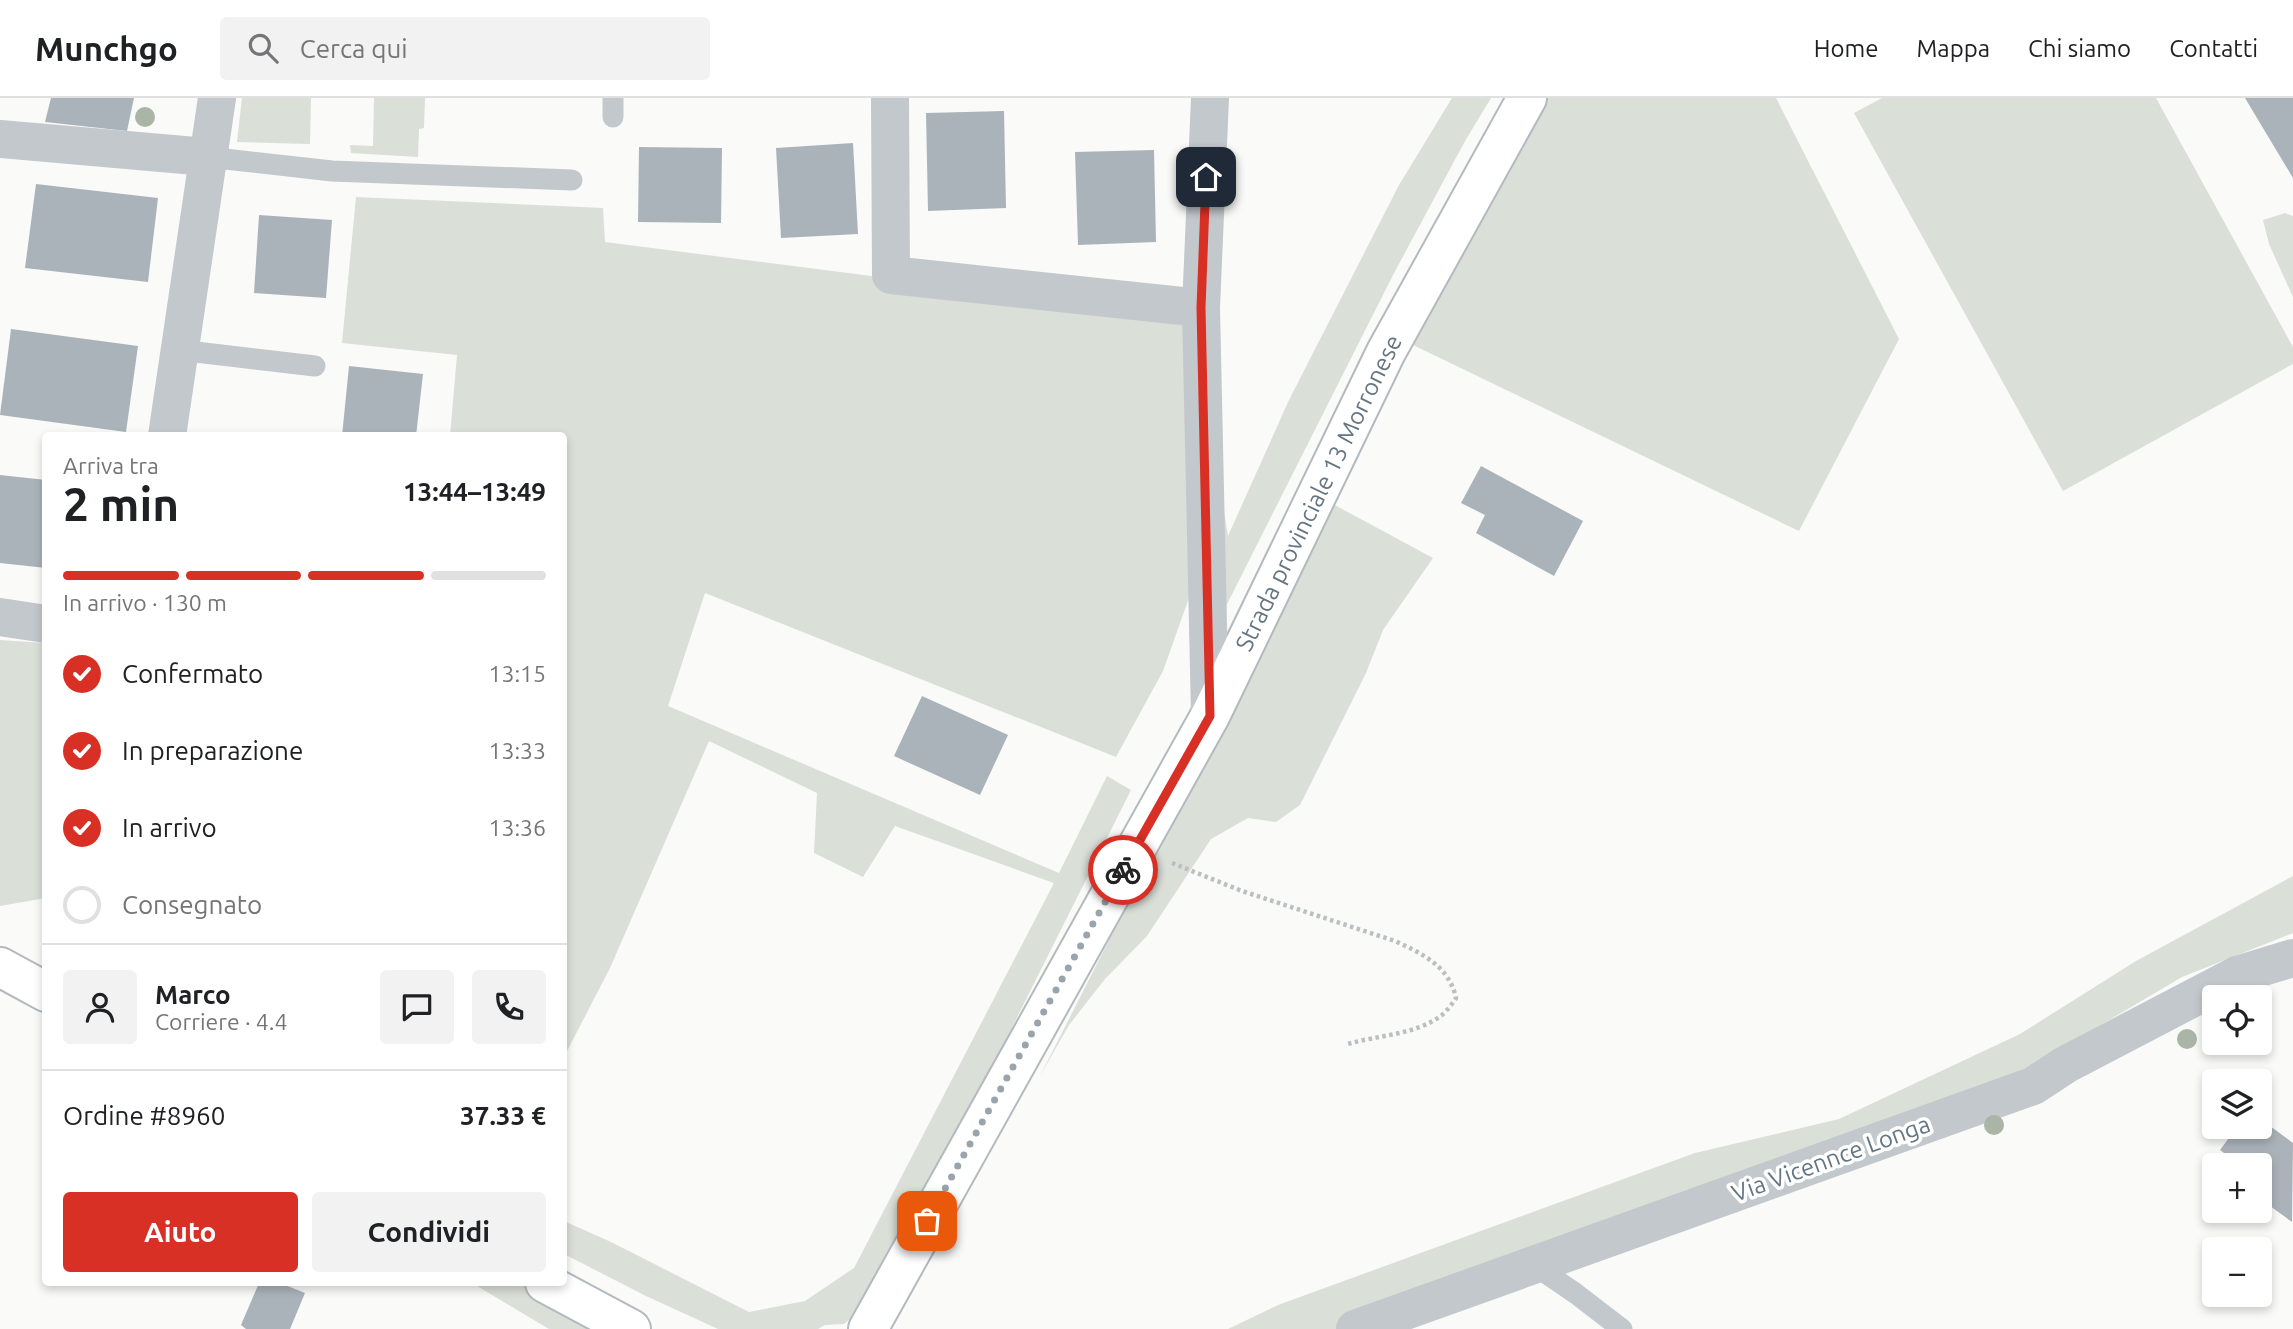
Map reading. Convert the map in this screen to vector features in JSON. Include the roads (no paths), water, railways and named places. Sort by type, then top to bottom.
[{"type":"main road","name":"Strada provinciale 13 Morronese","points":[[865,1324],[1210,716],[1386,352],[1527,98]]},
{"type":"main road","points":[[0,967],[42,990]]},
{"type":"main road","points":[[551,1286],[631,1329]]},
{"type":"street","points":[[168,432],[217,98]]},
{"type":"street","points":[[890,98],[891,275],[1201,308]]},
{"type":"street","points":[[1210,98],[1201,308],[1210,716]]},
{"type":"street","points":[[0,139],[207,157]]},
{"type":"street","points":[[0,617],[42,623]]},
{"type":"street","name":"Via Vicennce Longa","points":[[1355,1329],[2033,1086],[2065,1065],[2237,975],[2293,958]]},
{"type":"lane","points":[[207,157],[332,171],[572,180]]},
{"type":"lane","points":[[179,350],[314,366]]},
{"type":"lane","points":[[1534,1265],[1622,1329]]}]
